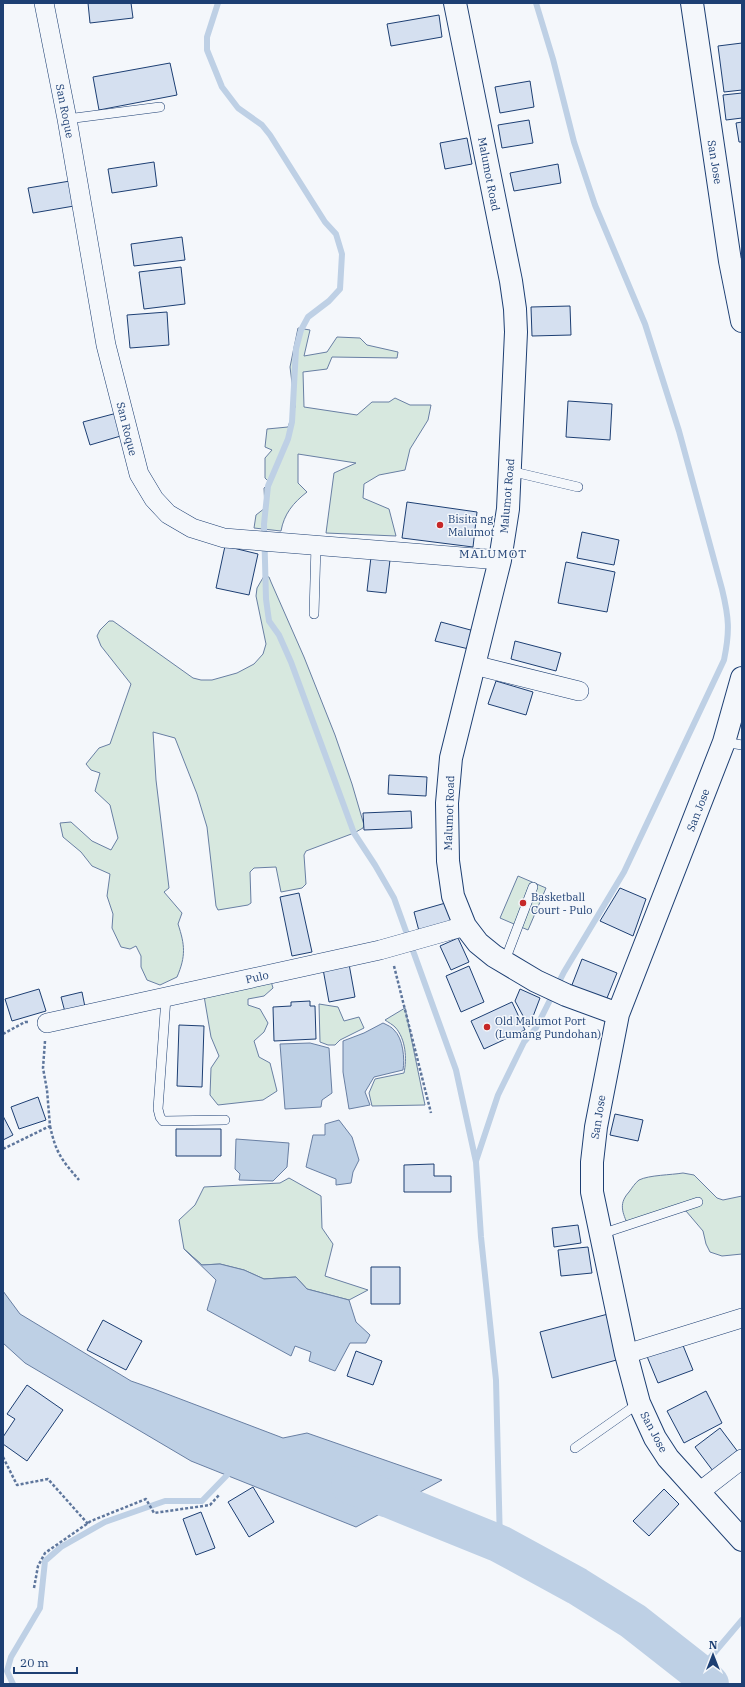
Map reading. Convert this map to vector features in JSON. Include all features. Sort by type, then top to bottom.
[{"type":"street","name":"San Roque","points":[[44,3],[67,119],[106,345],[139,474],[154,499],[168,514],[192,528],[224,538],[500,560]]},
{"type":"street","name":"Malumot Road","points":[[455,3],[516,309],[516,332],[508,509],[500,560],[451,758],[447,803],[448,861],[453,896],[465,926],[478,943],[504,963],[536,981],[566,995],[618,1014]]},
{"type":"street","name":"San Jose","points":[[692,3],[730,261],[741,311]]},
{"type":"street","points":[[474,665],[579,691]]},
{"type":"street","name":"San Jose","points":[[742,678],[733,743],[618,1014],[596,1127],[592,1162],[592,1192],[626,1354],[639,1403],[655,1438],[668,1458],[742,1540]]},
{"type":"street","name":"Pulo","points":[[47,1023],[166,998],[388,947],[465,926]]},
{"type":"street","points":[[626,1354],[742,1318]]},
{"type":"street","points":[[698,1493],[742,1459]]},
{"type":"lane","points":[[67,119],[160,107]]},
{"type":"lane","points":[[510,471],[578,487]]},
{"type":"lane","points":[[314,614],[316,545]]},
{"type":"lane","points":[[504,963],[533,887]]},
{"type":"lane","points":[[166,998],[158,1110],[160,1117],[163,1121],[225,1120]]},
{"type":"lane","points":[[601,1234],[698,1202]]},
{"type":"lane","points":[[575,1448],[639,1403]]},
{"type":"path","points":[[388,947],[393,961],[431,1113]]},
{"type":"path","points":[[3,1034],[25,1022],[47,1023],[42,1068],[47,1090],[50,1126],[55,1148],[65,1164],[79,1180]]},
{"type":"path","points":[[3,1149],[50,1126]]},
{"type":"path","points":[[3,1457],[17,1485],[48,1479],[88,1524]]},
{"type":"path","points":[[34,1588],[38,1566],[44,1553],[88,1524],[146,1498],[154,1513],[210,1506],[220,1494]]},
{"type":"shaded area","points":[[298,328],[310,330],[304,356],[327,352],[337,337],[360,338],[367,345],[398,352],[397,358],[332,357],[327,369],[303,372],[304,407],[357,415],[372,402],[389,402],[395,398],[410,405],[431,405],[428,420],[410,449],[405,470],[379,475],[364,484],[363,498],[389,509],[396,536],[326,533],[334,473],[356,463],[298,454],[298,483],[307,492],[297,500],[290,509],[284,519],[281,531],[254,528],[256,515],[265,508],[264,488],[270,483],[265,478],[265,458],[272,450],[265,447],[267,429],[288,427],[295,407],[290,367]]},
{"type":"shaded area","points":[[264,576],[269,577],[304,657],[335,735],[364,825],[363,828],[354,833],[306,851],[304,855],[306,884],[302,888],[281,892],[276,867],[254,868],[250,872],[251,903],[248,905],[218,910],[216,906],[207,827],[197,794],[175,738],[153,732],[156,780],[169,888],[164,892],[182,913],[178,924],[184,950],[182,963],[177,977],[160,985],[147,980],[141,967],[141,956],[136,946],[130,949],[121,947],[112,928],[113,914],[107,896],[110,874],[92,866],[81,852],[63,837],[60,823],[71,822],[92,841],[111,850],[118,838],[110,805],[95,791],[100,773],[91,770],[86,764],[99,748],[110,744],[131,684],[101,646],[97,636],[100,630],[109,621],[113,621],[193,678],[212,680],[237,673],[254,664],[263,654],[266,644],[256,596],[257,588]]},
{"type":"shaded area","name":"Basketball Court - Pulo","points":[[518,876],[546,888],[528,930],[500,918]]},
{"type":"shaded area","points":[[270,978],[273,988],[264,996],[248,999],[248,1005],[260,1009],[268,1023],[264,1032],[254,1041],[259,1057],[270,1063],[277,1091],[263,1100],[218,1105],[210,1095],[211,1068],[219,1056],[211,1037],[204,996]]},
{"type":"shaded area","points":[[319,1004],[338,1007],[344,1021],[359,1017],[364,1028],[340,1040],[335,1045],[328,1045],[320,1042]]},
{"type":"shaded area","points":[[405,1008],[425,1105],[372,1106],[369,1093],[375,1079],[404,1073],[405,1049],[401,1037],[395,1027],[385,1020]]},
{"type":"shaded area","points":[[683,1173],[694,1175],[717,1198],[723,1200],[742,1196],[742,1254],[722,1256],[710,1252],[706,1244],[703,1231],[686,1211],[680,1210],[627,1223],[622,1207],[623,1203],[626,1196],[639,1180],[660,1175]]},
{"type":"shaded area","points":[[289,1178],[321,1196],[322,1228],[333,1244],[325,1276],[368,1290],[349,1300],[307,1289],[296,1277],[264,1279],[244,1270],[220,1264],[202,1265],[184,1249],[179,1220],[195,1205],[204,1187],[280,1183]]},
{"type":"water","points":[[383,1023],[393,1029],[399,1038],[404,1060],[403,1070],[374,1077],[365,1092],[370,1105],[349,1109],[343,1072],[343,1041],[364,1033]]},
{"type":"water","points":[[310,1043],[329,1048],[332,1093],[322,1100],[321,1107],[285,1109],[280,1044]]},
{"type":"water","points":[[339,1120],[352,1137],[359,1160],[353,1172],[351,1183],[336,1185],[336,1179],[306,1167],[313,1135],[325,1135],[325,1124]]},
{"type":"water","points":[[236,1139],[289,1143],[287,1167],[273,1181],[239,1180],[240,1174],[235,1169]]},
{"type":"water","points":[[184,1249],[202,1265],[220,1264],[244,1270],[264,1279],[296,1277],[307,1289],[349,1300],[356,1322],[370,1335],[366,1343],[350,1343],[335,1371],[309,1361],[311,1352],[295,1346],[291,1356],[207,1310],[216,1280]]},
{"type":"water","points":[[3,1291],[20,1314],[131,1381],[283,1438],[307,1433],[442,1480],[356,1527],[191,1461],[25,1363],[3,1343]]},
{"type":"building","points":[[88,3],[131,3],[133,18],[90,23]]},
{"type":"building","points":[[439,15],[442,37],[391,46],[387,24]]},
{"type":"building","points":[[742,43],[742,90],[724,92],[718,46]]},
{"type":"building","points":[[170,63],[177,95],[99,110],[93,77]]},
{"type":"building","points":[[530,81],[534,107],[500,113],[495,87]]},
{"type":"building","points":[[742,93],[742,118],[726,120],[723,95]]},
{"type":"building","points":[[529,120],[533,143],[502,148],[498,125]]},
{"type":"building","points":[[742,122],[742,142],[739,142],[736,123]]},
{"type":"building","points":[[467,138],[472,164],[445,169],[440,143]]},
{"type":"building","points":[[154,162],[157,186],[112,193],[108,169]]},
{"type":"building","points":[[558,164],[561,183],[514,191],[510,173]]},
{"type":"building","points":[[70,181],[74,206],[33,213],[28,188]]},
{"type":"building","points":[[182,237],[185,260],[134,266],[131,244]]},
{"type":"building","points":[[181,267],[185,304],[144,309],[139,272]]},
{"type":"building","points":[[570,306],[571,335],[532,336],[531,307]]},
{"type":"building","points":[[167,312],[169,345],[130,348],[127,315]]},
{"type":"building","points":[[568,401],[612,404],[610,440],[566,437]]},
{"type":"building","points":[[117,413],[124,435],[90,445],[83,422]]},
{"type":"building","name":"Bisita ng Malumot","points":[[407,502],[477,512],[473,547],[402,538]]},
{"type":"building","points":[[582,532],[619,540],[614,565],[577,558]]},
{"type":"building","points":[[225,546],[258,554],[249,595],[216,588]]},
{"type":"building","points":[[371,557],[390,560],[386,593],[367,591]]},
{"type":"building","points":[[566,562],[615,572],[607,612],[558,603]]},
{"type":"building","points":[[441,622],[478,632],[473,650],[435,641]]},
{"type":"building","points":[[515,641],[561,653],[556,671],[511,659]]},
{"type":"building","points":[[496,681],[533,692],[526,715],[488,704]]},
{"type":"building","points":[[389,775],[427,777],[426,796],[388,794]]},
{"type":"building","points":[[411,811],[412,828],[364,830],[363,813]]},
{"type":"building","points":[[620,888],[646,899],[633,936],[600,921]]},
{"type":"building","points":[[299,893],[312,952],[292,956],[280,897]]},
{"type":"building","points":[[449,902],[454,921],[419,931],[414,912]]},
{"type":"building","points":[[458,938],[469,962],[451,970],[440,946]]},
{"type":"building","points":[[582,959],[617,973],[605,1003],[570,990]]},
{"type":"building","points":[[349,964],[355,997],[329,1002],[323,969]]},
{"type":"building","points":[[469,966],[484,1002],[461,1012],[446,976]]},
{"type":"building","points":[[39,989],[46,1011],[12,1021],[5,999]]},
{"type":"building","points":[[520,989],[540,998],[529,1027],[515,1001]]},
{"type":"building","points":[[82,992],[85,1007],[65,1012],[61,997]]},
{"type":"building","points":[[310,1001],[310,1006],[315,1006],[316,1039],[274,1041],[273,1007],[291,1006],[291,1002]]},
{"type":"building","points":[[512,1002],[525,1030],[484,1049],[471,1021]]},
{"type":"building","points":[[179,1025],[204,1026],[202,1087],[177,1086]]},
{"type":"building","points":[[38,1097],[46,1120],[19,1129],[11,1107]]},
{"type":"building","points":[[615,1114],[643,1120],[638,1141],[610,1135]]},
{"type":"building","points":[[3,1116],[13,1135],[3,1140]]},
{"type":"building","points":[[176,1129],[221,1129],[221,1156],[176,1156]]},
{"type":"building","points":[[434,1164],[434,1176],[451,1176],[451,1192],[404,1192],[404,1165]]},
{"type":"building","points":[[578,1225],[581,1243],[554,1247],[552,1228]]},
{"type":"building","points":[[588,1247],[592,1273],[561,1276],[558,1250]]},
{"type":"building","points":[[371,1267],[400,1267],[400,1304],[371,1304]]},
{"type":"building","points":[[608,1314],[620,1359],[552,1378],[540,1332]]},
{"type":"building","points":[[103,1320],[142,1341],[126,1370],[87,1350]]},
{"type":"building","points":[[682,1343],[693,1370],[658,1383],[646,1354]]},
{"type":"building","points":[[356,1351],[382,1361],[373,1385],[347,1376]]},
{"type":"building","points":[[27,1385],[63,1410],[27,1461],[3,1444],[3,1437],[15,1419],[7,1414]]},
{"type":"building","points":[[706,1391],[722,1423],[684,1443],[667,1411]]},
{"type":"building","points":[[720,1428],[741,1456],[716,1475],[695,1447]]},
{"type":"building","points":[[253,1487],[274,1522],[249,1537],[228,1502]]},
{"type":"building","points":[[664,1489],[679,1504],[649,1536],[633,1521]]},
{"type":"building","points":[[201,1512],[215,1548],[196,1555],[183,1519]]},
{"type":"waterway","points":[[218,3],[207,37],[207,50],[222,87],[238,108],[262,125],[270,135],[325,222],[336,234],[342,254],[340,289],[329,301],[308,317],[301,330],[296,349],[292,422],[288,439],[268,486],[264,524],[266,599],[269,621],[279,635],[291,662],[354,833],[394,898],[456,1070],[476,1162],[481,1237],[496,1380],[500,1544]]},
{"type":"waterway","points":[[476,1161],[498,1095],[524,1042],[536,1028],[564,972],[624,872],[724,660],[728,632],[726,608],[722,589],[679,431],[645,324],[595,205],[574,142],[553,59],[536,3]]},
{"type":"waterway","points":[[13,1684],[7,1671],[11,1657],[40,1608],[45,1561],[61,1547],[105,1522],[165,1501],[202,1501],[232,1470]]},
{"type":"waterway","points":[[350,1485],[389,1499],[500,1544],[577,1586],[633,1621],[698,1672],[710,1684]]},
{"type":"waterway","points":[[698,1672],[742,1620]]},
{"type":"place","name":"Bisita ng Malumot","points":[[440,525]]},
{"type":"place","name":"Basketball Court - Pulo","points":[[523,903]]},
{"type":"place","name":"Old Malumot Port (Lumang Pundohan)","points":[[487,1027]]},
{"type":"district","name":"MALUMOT","points":[[493,554]]}]
